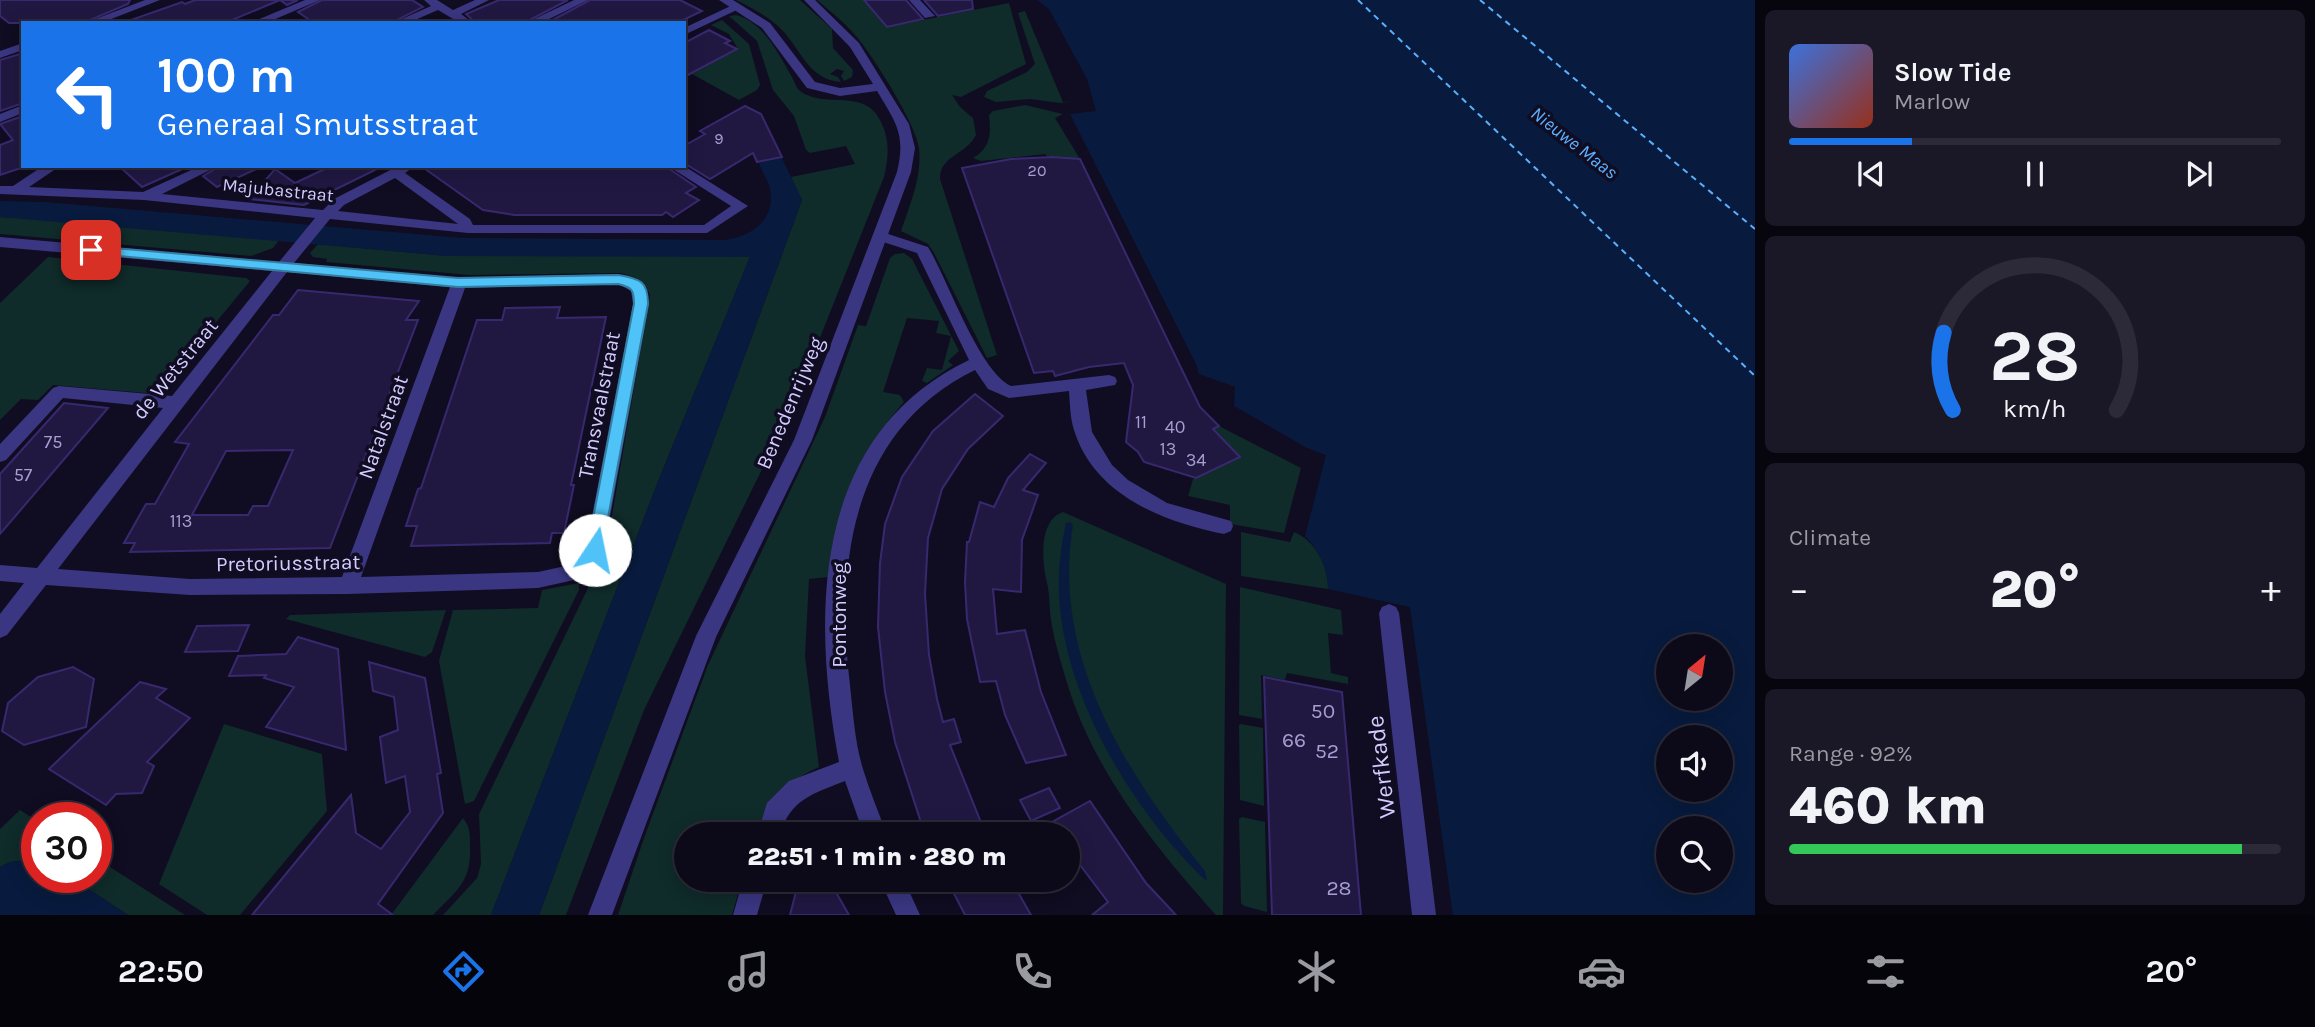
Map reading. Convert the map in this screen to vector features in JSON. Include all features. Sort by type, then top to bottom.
[{"type":"street","points":[[96,21],[155,0]]},
{"type":"street","points":[[261,21],[315,0]]},
{"type":"street","points":[[452,14],[484,0]]},
{"type":"street","points":[[536,21],[583,0]]},
{"type":"street","points":[[724,0],[771,29],[811,85],[840,92],[880,87]]},
{"type":"street","name":"Benedenrijweg","points":[[600,915],[706,636],[803,440],[882,237],[904,172],[909,148],[903,124],[856,45],[809,0]]},
{"type":"street","points":[[914,0],[929,16]]},
{"type":"street","points":[[402,21],[434,3],[464,21]]},
{"type":"street","points":[[686,31],[737,6]]},
{"type":"street","points":[[0,55],[21,48]]},
{"type":"street","points":[[0,118],[21,110]]},
{"type":"street","points":[[18,189],[50,168]]},
{"type":"street","points":[[145,196],[208,168]]},
{"type":"street","name":"Majubastraat","points":[[0,190],[145,196],[321,220],[468,229],[707,229],[741,206],[677,168]]},
{"type":"street","points":[[402,169],[466,222],[468,229]]},
{"type":"street","name":"de Wetstraat","points":[[0,629],[321,220],[339,202],[402,169]]},
{"type":"street","points":[[882,237],[923,250],[978,362],[994,385],[1009,392],[1109,380]]},
{"type":"street","points":[[0,242],[458,283]]},
{"type":"street","name":"Transvaalstraat","points":[[458,283],[618,279],[635,283],[641,291],[641,304],[595,550],[576,572]]},
{"type":"street","name":"Natalstraat","points":[[348,586],[458,283]]},
{"type":"street","name":"Pontonweg","points":[[871,822],[852,768],[835,655],[837,561],[849,509],[876,451],[900,418],[956,370],[978,362]]},
{"type":"street","points":[[1077,384],[1083,432],[1104,467],[1129,491],[1171,513],[1196,522],[1224,526]]},
{"type":"street","points":[[0,455],[59,392],[176,404]]},
{"type":"street","name":"Pretoriusstraat","points":[[0,573],[190,587],[348,586],[538,580],[576,572]]},
{"type":"street","name":"Werfkade","points":[[1389,613],[1424,915]]},
{"type":"street","points":[[772,822],[775,811],[797,789],[852,768]]},
{"type":"street","points":[[746,915],[752,892]]},
{"type":"street","points":[[897,892],[908,915]]},
{"type":"green space","points":[[736,0],[800,0],[832,29],[833,48],[853,70],[852,77],[844,81],[841,76],[844,71],[837,69],[830,74],[838,77],[841,82],[821,76],[813,70],[777,25]]},
{"type":"green space","points":[[817,0],[864,0],[887,27],[1009,3],[1026,64],[961,97],[952,95],[960,107],[973,118],[976,135],[966,147],[948,160],[941,171],[940,179],[997,355],[987,358],[928,244],[901,231],[919,169],[916,137],[893,90],[856,36]]},
{"type":"green space","points":[[1025,11],[1063,102],[1074,101],[1060,103],[1030,99],[996,102],[984,97],[987,91],[1027,72],[1035,64],[1018,13]]},
{"type":"green space","points":[[736,15],[763,32],[800,91],[821,99],[865,104],[873,110],[880,120],[887,141],[888,155],[884,177],[792,408],[644,710],[566,915],[539,915],[802,200],[791,177],[855,164],[846,146],[810,153],[806,150],[794,116],[773,90],[757,41],[729,16]]},
{"type":"green space","points":[[722,20],[749,44],[760,85],[757,90],[739,100],[692,74],[738,49],[729,34],[711,25]]},
{"type":"green space","points":[[1025,105],[1063,114],[1055,118],[1080,159],[1046,154],[981,161],[973,158],[987,145],[989,115],[993,111]]},
{"type":"green space","points":[[0,217],[280,239],[273,248],[251,256],[0,234]]},
{"type":"green space","points":[[318,244],[448,256],[750,257],[659,479],[491,915],[443,915],[477,878],[481,864],[479,814],[588,588],[588,575],[597,568],[606,550],[650,295],[639,280],[621,273],[469,275],[326,262],[327,259],[313,257],[310,253]]},
{"type":"green space","points":[[904,253],[912,259],[959,351],[948,361],[953,365],[927,383],[922,381],[927,368],[942,370],[951,336],[936,333],[939,321],[907,318],[883,392],[900,395],[904,402],[872,444],[851,483],[837,526],[828,577],[809,579],[805,656],[819,767],[786,786],[772,801],[762,822],[674,822],[674,892],[739,892],[732,915],[618,915],[708,665],[825,417],[858,325],[866,326],[890,258]]},
{"type":"green space","points":[[48,257],[246,278],[250,281],[157,394],[53,385],[38,400],[21,399],[0,420],[0,303]]},
{"type":"green space","points":[[1219,426],[1301,468],[1284,533],[1230,524],[1230,505],[1188,496],[1193,479],[1230,461],[1220,436],[1213,429]]},
{"type":"green space","points":[[1063,512],[1226,584],[1223,915],[1216,915],[1149,835],[1110,778],[1079,716],[1054,636],[1043,554],[1049,524]]},
{"type":"green space","points":[[1241,532],[1290,542],[1294,532],[1302,536],[1314,548],[1323,563],[1328,589],[1241,576]]},
{"type":"green space","points":[[579,583],[579,590],[474,801],[465,804],[439,661],[453,610],[538,608],[542,590]]},
{"type":"green space","points":[[1240,587],[1341,610],[1343,635],[1328,633],[1331,673],[1348,677],[1348,684],[1287,673],[1285,680],[1261,675],[1262,719],[1239,715]]},
{"type":"green space","points":[[446,610],[432,652],[425,657],[286,619],[290,615]]},
{"type":"green space","points":[[224,724],[322,754],[327,811],[240,915],[207,915],[159,884]]},
{"type":"green space","points":[[1241,724],[1263,728],[1264,806],[1240,800]]},
{"type":"green space","points":[[21,811],[21,861],[0,867],[0,829]]},
{"type":"green space","points":[[1242,817],[1265,822],[1267,912],[1241,903],[1239,819]]},
{"type":"green space","points":[[463,818],[469,830],[470,857],[462,884],[433,915],[391,915]]},
{"type":"green space","points":[[112,868],[185,915],[128,915],[94,893],[112,893]]},
{"type":"water","name":"Nieuwe Maas","points":[[1037,0],[1755,0],[1755,915],[1453,915],[1410,607],[1328,589],[1322,561],[1305,536],[1326,455],[1307,448],[1234,406],[1235,387],[1199,374],[1070,114],[1096,111],[1087,79],[1049,9]]},
{"type":"water","points":[[782,158],[802,200],[539,915],[491,915],[659,479],[750,257],[448,256],[0,217],[0,201],[45,202],[462,238],[725,240],[752,231],[765,218],[771,200],[770,189],[759,163]]},
{"type":"water","points":[[1066,523],[1073,525],[1069,574],[1073,621],[1084,667],[1101,711],[1123,753],[1148,794],[1205,871],[1207,880],[1177,851],[1127,785],[1087,709],[1063,631],[1059,592],[1063,540]]},
{"type":"water","points":[[21,861],[21,893],[94,893],[128,915],[0,915],[0,867]]},
{"type":"building","points":[[0,0],[130,0],[128,4],[88,21],[9,23],[0,16]]},
{"type":"building","points":[[195,0],[280,0],[230,21],[131,21],[182,2],[185,4]]},
{"type":"building","points":[[280,0],[298,0],[287,5]]},
{"type":"building","points":[[322,0],[412,0],[423,7],[395,21],[311,21],[298,12]]},
{"type":"building","points":[[499,0],[568,0],[528,21],[474,21],[466,14]]},
{"type":"building","points":[[590,0],[680,0],[702,11],[681,21],[551,21]]},
{"type":"building","points":[[864,0],[906,0],[923,19],[887,27]]},
{"type":"building","points":[[924,0],[972,0],[973,9],[938,16]]},
{"type":"building","points":[[709,30],[730,41],[725,43],[737,49],[686,76],[686,42]]},
{"type":"building","points":[[21,54],[21,104],[0,111],[0,60]]},
{"type":"building","points":[[745,106],[761,114],[782,157],[757,162],[753,153],[710,179],[686,164],[686,145],[705,134],[700,131]]},
{"type":"building","points":[[21,117],[21,168],[0,175],[0,145],[13,140],[0,124]]},
{"type":"building","points":[[1011,159],[1080,159],[1200,407],[1219,426],[1213,429],[1240,457],[1196,478],[1144,462],[1138,452],[1126,442],[1133,385],[1124,363],[1089,367],[1055,376],[1053,371],[1034,373],[962,168]]},
{"type":"building","points":[[121,168],[185,168],[142,187]]},
{"type":"building","points":[[217,168],[259,168],[217,187],[203,176]]},
{"type":"building","points":[[327,168],[379,168],[304,205],[249,199],[275,169],[295,183]]},
{"type":"building","points":[[424,168],[668,168],[696,187],[686,193],[699,200],[673,217],[666,212],[662,215],[514,215],[483,210]]},
{"type":"building","points":[[298,290],[419,301],[406,320],[418,320],[330,548],[130,552],[135,543],[124,543],[146,504],[155,504],[189,444],[175,442],[273,315],[279,315]],"holes":[[[293,450],[268,506],[253,506],[248,515],[192,515],[226,451]]]},
{"type":"building","points":[[560,307],[557,318],[606,317],[571,485],[574,485],[564,533],[552,533],[550,543],[411,546],[417,526],[406,526],[477,320],[502,320],[505,308]]},
{"type":"building","points":[[975,394],[1003,416],[968,449],[942,489],[928,538],[925,594],[929,655],[937,699],[943,722],[954,719],[961,742],[950,745],[981,822],[921,822],[895,742],[885,692],[878,627],[880,563],[885,524],[902,477],[933,431]]},
{"type":"building","points":[[64,403],[108,408],[0,534],[0,474]]},
{"type":"building","points":[[1030,454],[1046,463],[1023,490],[1038,495],[1022,540],[1021,592],[993,589],[997,634],[1025,630],[1041,692],[1066,755],[1026,763],[1005,715],[996,681],[980,682],[967,619],[965,582],[967,542],[980,502],[994,507],[1008,478]]},
{"type":"building","points":[[249,625],[238,651],[185,652],[197,626]]},
{"type":"building","points":[[298,637],[338,649],[346,750],[266,727],[294,687],[264,678],[266,675],[229,676],[238,656],[286,654]]},
{"type":"building","points":[[369,662],[425,678],[441,773],[437,774],[443,813],[378,904],[393,915],[252,915],[351,795],[356,833],[381,849],[410,812],[405,776],[386,783],[380,737],[398,730],[394,697],[373,691]]},
{"type":"building","points":[[73,667],[94,679],[86,727],[24,745],[2,731],[8,703],[38,677]]},
{"type":"building","points":[[1264,677],[1342,692],[1361,915],[1272,915]]},
{"type":"building","points":[[140,682],[166,689],[156,698],[190,718],[147,762],[154,766],[142,793],[116,794],[109,802],[101,802],[49,769]]},
{"type":"building","points":[[1049,788],[1060,808],[1031,821],[1020,800]]},
{"type":"building","points":[[1090,801],[1146,883],[1176,915],[1092,915],[1108,902],[1080,865],[1080,822],[1054,821]]},
{"type":"building","points":[[796,892],[836,892],[849,915],[790,915]]},
{"type":"building","points":[[953,892],[1018,892],[1031,915],[965,915]]},
{"type":"ferry route","points":[[1358,0],[1755,376]]},
{"type":"ferry route","points":[[1480,0],[1755,229]]},
{"type":"route","points":[[91,250],[458,283],[618,279],[635,283],[641,291],[641,304],[595,550]]}]
